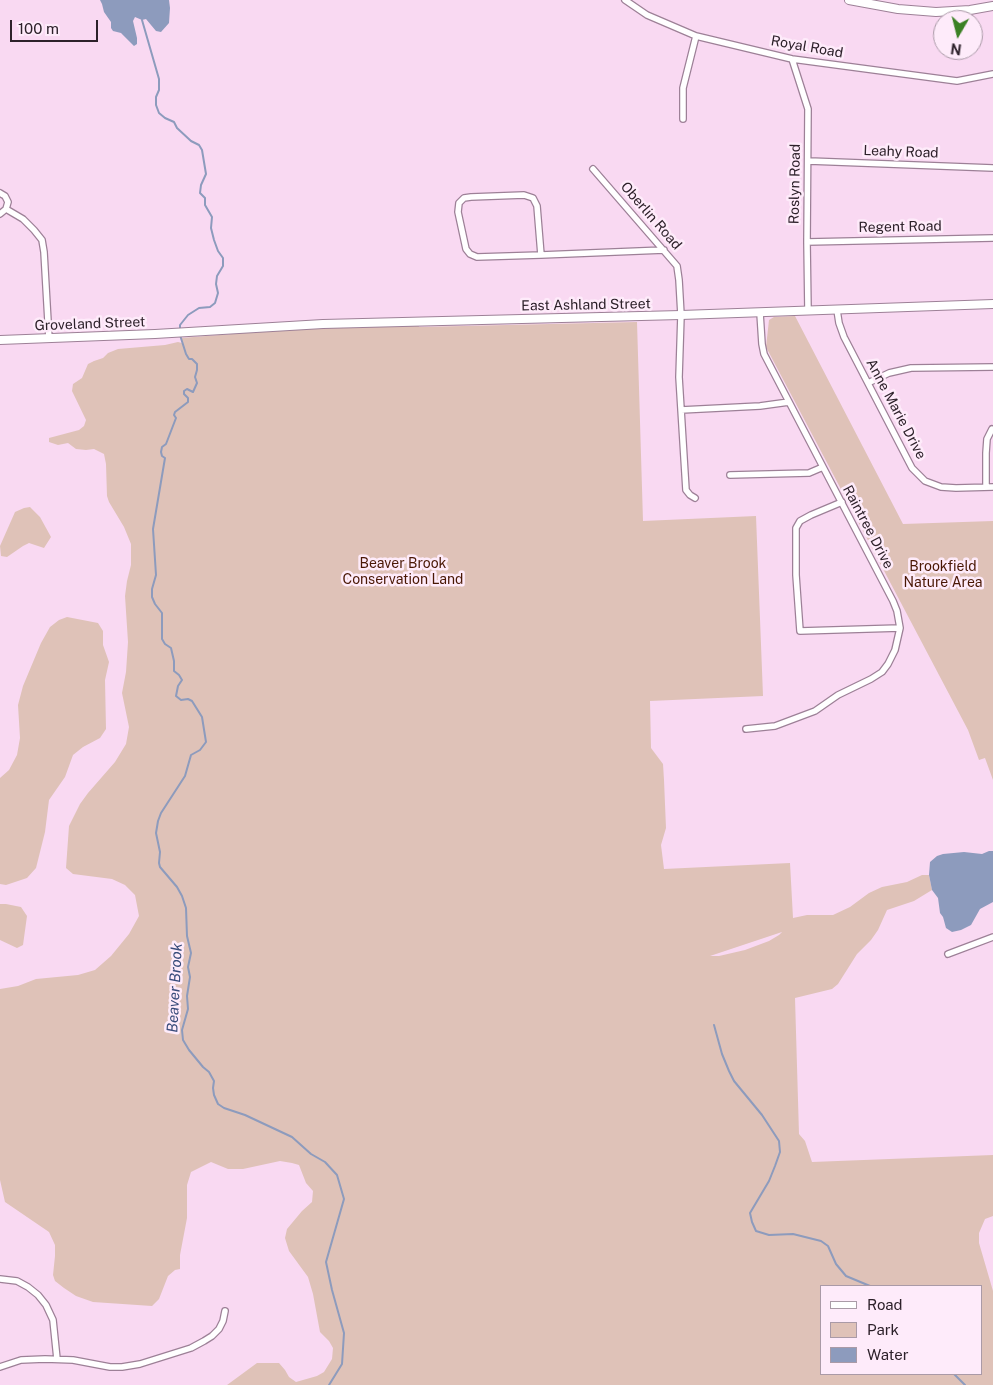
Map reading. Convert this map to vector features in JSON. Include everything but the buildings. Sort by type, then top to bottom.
[{"type":"main road","points":[[849,0],[898,10],[936,12],[970,10],[993,6]]},
{"type":"main road","name":"East Ashland Street","points":[[180,332],[323,324],[760,313],[993,304]]},
{"type":"main road","name":"Groveland Street","points":[[0,340],[180,332]]},
{"type":"street","name":"Royal Road","points":[[625,0],[647,14],[696,36],[792,59],[957,81],[993,74]]},
{"type":"street","points":[[683,119],[683,88],[696,36]]},
{"type":"street","name":"Roslyn Road","points":[[792,59],[808,109],[808,311]]},
{"type":"street","name":"Leahy Road","points":[[809,162],[993,168]]},
{"type":"street","name":"Oberlin Road","points":[[592,168],[664,250],[676,266],[678,272],[681,315],[679,377],[686,490],[690,496],[695,498]]},
{"type":"street","points":[[0,193],[7,199],[6,209],[0,214]]},
{"type":"street","points":[[541,255],[537,206],[533,198],[524,195],[471,197],[464,198],[459,203],[458,212],[465,245],[470,254],[477,257],[541,255],[664,250]]},
{"type":"street","points":[[6,209],[23,219],[42,240],[50,339]]},
{"type":"street","name":"Regent Road","points":[[807,242],[993,238]]},
{"type":"street","name":"Anne Marie Drive","points":[[837,310],[844,337],[912,468],[925,481],[941,487],[993,487]]},
{"type":"street","name":"Raintree Drive","points":[[746,729],[776,726],[815,711],[838,695],[872,679],[882,672],[888,664],[895,650],[900,628],[893,600],[764,354],[760,313]]},
{"type":"street","points":[[868,383],[889,373],[911,368],[993,367]]},
{"type":"street","points":[[681,410],[760,406],[790,402]]},
{"type":"street","points":[[986,487],[987,439],[992,429]]},
{"type":"street","points":[[730,475],[809,473],[823,467]]},
{"type":"street","points":[[842,502],[800,521],[796,528],[796,587],[800,631],[900,628]]},
{"type":"street","points":[[948,954],[993,937]]},
{"type":"street","points":[[0,1279],[17,1281],[28,1287],[38,1295],[46,1306],[53,1320],[57,1360]]},
{"type":"street","points":[[0,1367],[21,1360],[73,1360],[110,1367],[151,1362],[191,1348],[212,1336],[219,1329],[225,1311]]},
{"type":"green space","name":"Brookfield Nature Area","points":[[795,316],[903,524],[993,521],[993,780],[985,758],[979,760],[968,730],[766,347],[769,320],[774,317]]},
{"type":"green space","name":"Beaver Brook Conservation Land","points":[[418,321],[419,327],[637,322],[643,521],[756,516],[763,696],[650,701],[651,748],[663,764],[666,828],[661,845],[664,869],[790,863],[793,918],[807,915],[833,915],[882,887],[907,882],[922,875],[929,875],[932,890],[914,901],[887,910],[878,930],[857,954],[838,984],[832,989],[795,998],[799,1134],[805,1141],[812,1162],[993,1155],[993,1216],[985,1219],[979,1233],[979,1243],[993,1291],[993,1385],[227,1385],[257,1363],[279,1363],[289,1377],[296,1382],[324,1372],[332,1359],[333,1348],[320,1332],[308,1277],[289,1251],[285,1238],[287,1229],[312,1202],[313,1191],[306,1183],[299,1165],[280,1161],[243,1169],[228,1169],[211,1162],[191,1172],[187,1185],[187,1218],[180,1255],[180,1269],[175,1270],[168,1276],[159,1299],[152,1306],[93,1302],[76,1296],[64,1288],[55,1281],[53,1275],[55,1245],[49,1232],[5,1202],[0,1180],[0,989],[18,986],[36,979],[78,975],[95,970],[111,956],[129,934],[139,916],[135,895],[125,885],[112,879],[73,874],[66,868],[69,826],[80,804],[115,762],[126,744],[129,727],[122,693],[126,672],[128,642],[125,596],[131,565],[131,544],[107,496],[104,454],[94,449],[76,449],[68,443],[58,445],[49,442],[49,438],[79,430],[84,426],[86,420],[72,391],[73,384],[82,378],[88,364],[118,349],[182,343],[181,338],[321,327],[367,327],[366,323]],"holes":[[[782,932],[745,950],[719,956],[710,956]]]},
{"type":"green space","points":[[30,507],[40,517],[51,537],[44,548],[29,543],[7,557],[1,556],[0,546],[15,512]]},
{"type":"green space","points":[[67,617],[98,623],[103,631],[103,645],[109,662],[105,680],[106,729],[100,738],[73,755],[65,777],[49,800],[45,832],[36,868],[27,878],[6,885],[0,884],[0,778],[9,770],[17,755],[20,738],[18,705],[23,686],[41,643],[50,627]]},
{"type":"green space","points":[[0,904],[21,907],[27,916],[23,945],[17,948],[0,940]]},
{"type":"water","points":[[100,0],[169,0],[169,23],[161,32],[156,31],[146,19],[142,20],[135,17],[133,21],[137,44],[134,46],[121,33],[113,31],[111,22],[104,12]]},
{"type":"water","points":[[993,851],[993,902],[980,909],[971,925],[952,932],[946,928],[940,913],[938,898],[932,890],[929,875],[930,862],[943,854],[964,852],[982,854]]},
{"type":"waterway","name":"Beaver Brook","points":[[142,20],[159,79],[159,90],[156,97],[159,113],[174,122],[177,128],[191,141],[199,145],[202,150],[206,174],[200,193],[205,198],[205,205],[212,217],[211,228],[214,240],[223,258],[223,266],[217,276],[218,293],[215,303],[210,307],[199,308],[188,315],[180,325],[180,330]]},
{"type":"waterway","name":"Beaver Brook","points":[[180,335],[186,354],[189,359],[192,359],[197,364],[195,377],[197,383],[193,392],[187,389],[184,391],[188,402],[175,412],[176,418],[166,444],[162,447],[162,456],[165,458],[153,529],[156,575],[152,597],[162,613],[162,639],[171,648],[174,671],[182,680],[178,686],[176,696],[181,700],[188,699],[192,701],[202,717],[206,742],[200,750],[191,755],[185,776],[161,813],[156,833],[160,852],[160,867],[177,887],[186,908],[187,936],[191,953],[188,967],[190,977],[187,996],[188,1009],[182,1030],[183,1040],[214,1081],[214,1095],[218,1104],[292,1137],[311,1154],[325,1162],[337,1175],[344,1199],[326,1262],[344,1333],[342,1364],[329,1385]]},
{"type":"waterway","points":[[714,1025],[722,1054],[734,1081],[762,1115],[779,1141],[780,1152],[769,1181],[750,1213],[756,1231],[769,1235],[793,1234],[821,1241],[828,1246],[836,1264],[846,1276],[868,1285]]},
{"type":"waterway","points":[[955,1375],[965,1385]]}]
